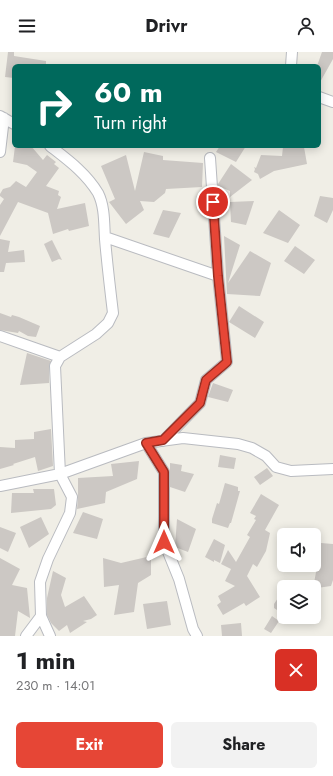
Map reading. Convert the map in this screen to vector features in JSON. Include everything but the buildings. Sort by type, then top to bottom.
[{"type":"street","points":[[291,64],[292,52]]},
{"type":"street","points":[[321,97],[333,102]]},
{"type":"street","points":[[0,152],[2,117],[12,123]]},
{"type":"street","points":[[50,636],[41,616],[40,582],[48,559],[70,513],[72,497],[60,474],[56,366],[60,357],[96,334],[108,323],[113,313],[104,214],[98,194],[88,179],[73,163],[53,148]]},
{"type":"street","points":[[163,440],[200,403],[206,380],[227,362],[218,276],[210,158]]},
{"type":"street","points":[[105,237],[218,276]]},
{"type":"street","points":[[0,336],[60,357]]},
{"type":"street","points":[[0,486],[60,474],[146,443],[183,438],[238,444],[252,448],[266,456],[276,467],[291,471],[333,469]]},
{"type":"street","points":[[146,443],[164,472],[164,542],[179,579],[193,629],[198,636]]},
{"type":"street","points":[[26,636],[41,616]]},
{"type":"route","points":[[164,542],[164,472],[146,443],[163,440],[200,403],[206,380],[227,362],[218,276],[213,202]]}]
